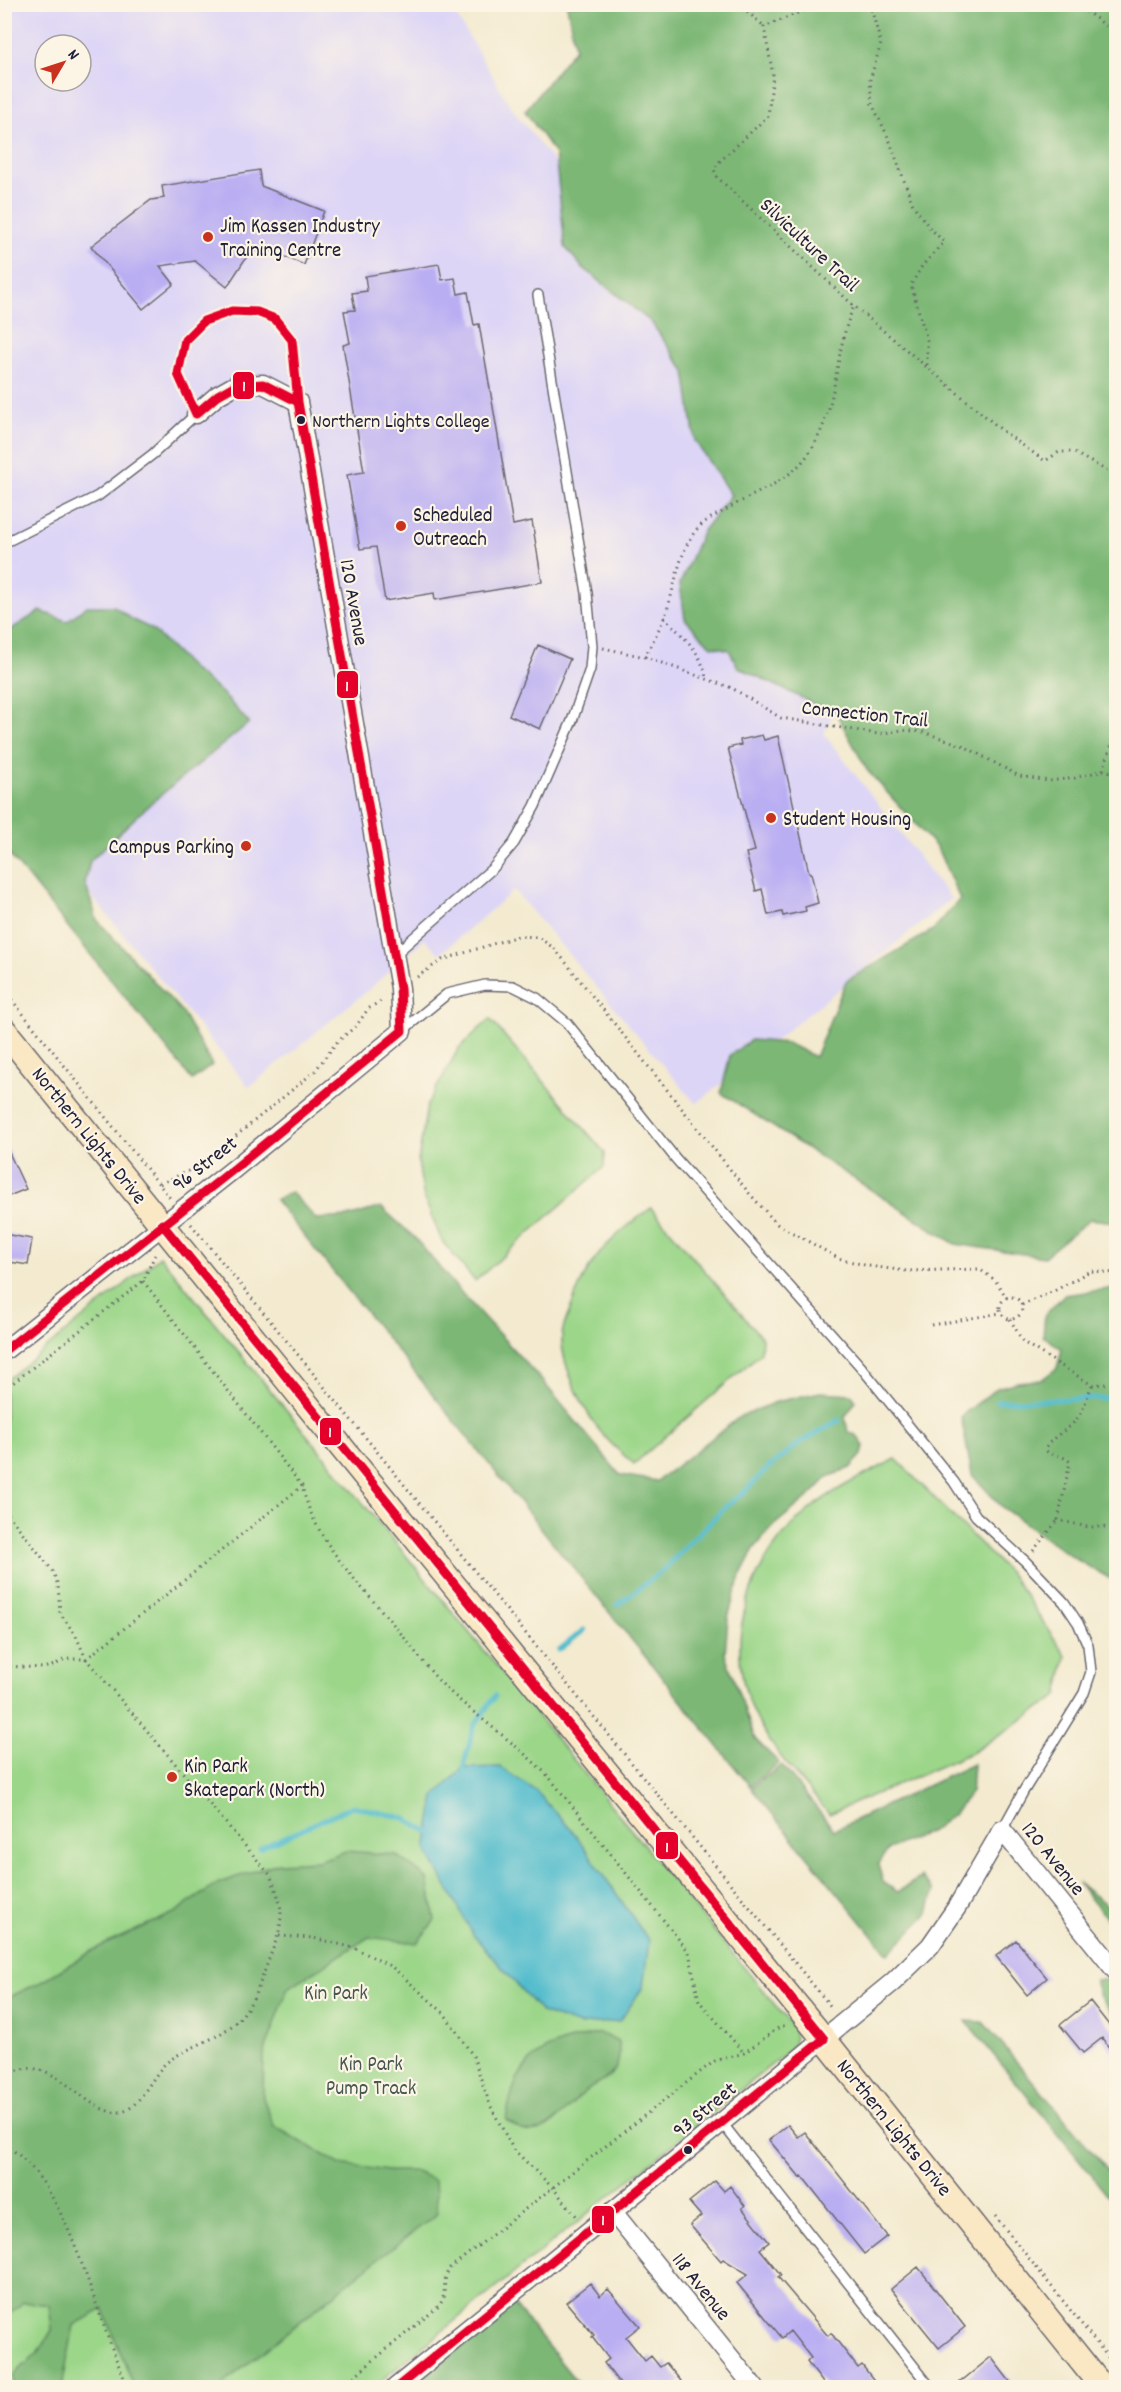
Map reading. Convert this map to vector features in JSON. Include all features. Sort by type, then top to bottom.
[{"type":"main road","name":"Northern Lights Drive","points":[[4,1029],[171,1217],[347,1454],[833,2032],[1103,2388]]},
{"type":"street","points":[[196,414],[218,395],[234,386],[263,384],[298,402]]},
{"type":"street","name":"120 Avenue","points":[[298,402],[400,988],[402,1031]]},
{"type":"street","name":"96 Street","points":[[4,1351],[402,1031]]},
{"type":"street","name":"120 Avenue","points":[[1002,1830],[1116,1971]]},
{"type":"street","name":"93 Street","points":[[395,2388],[893,1982],[930,1946],[957,1907],[1002,1830]]},
{"type":"street","name":"118 Avenue","points":[[613,2212],[755,2388]]},
{"type":"lane","points":[[394,955],[493,868],[514,843],[535,806],[572,721],[590,669],[592,646],[582,556],[538,295]]},
{"type":"lane","points":[[4,543],[98,496],[153,454],[196,414],[178,375],[185,340],[204,321],[232,310],[257,312],[275,319],[292,340],[298,402]]},
{"type":"lane","points":[[402,1031],[447,994],[484,985],[513,986],[537,998],[567,1023],[676,1159],[861,1367],[954,1482],[976,1516],[1026,1562],[1064,1602],[1078,1623],[1088,1645],[1091,1672],[1084,1693],[1002,1830]]},
{"type":"lane","points":[[722,2123],[931,2388]]},
{"type":"path","points":[[738,4],[764,26],[820,4]]},
{"type":"path","points":[[870,4],[881,44],[870,81],[872,104],[889,139],[913,205],[944,242],[922,266],[911,285],[927,340],[927,367]]},
{"type":"path","points":[[1076,4],[1116,33]]},
{"type":"path","name":"Silviculture Trail","points":[[645,657],[664,617],[693,534],[702,524],[769,487],[795,469],[812,449],[825,421],[835,389],[841,341],[854,306],[716,176],[714,169],[718,163],[768,116],[774,75],[764,26]]},
{"type":"path","points":[[854,306],[1004,432],[1045,461],[1059,452],[1073,452],[1116,476]]},
{"type":"path","points":[[664,617],[703,661],[706,679]]},
{"type":"path","name":"Connection Trail","points":[[592,646],[645,657],[746,694],[764,710],[780,718],[878,734],[901,729],[923,732],[962,745],[1019,776],[1049,781],[1076,778],[1103,770]]},
{"type":"path","points":[[1116,732],[1103,770],[1116,773]]},
{"type":"path","points":[[159,1184],[188,1171],[219,1150],[315,1071],[336,1043],[357,1025],[368,1009],[442,960],[518,936],[538,937],[555,949],[742,1184],[777,1224],[838,1258],[868,1266],[907,1271],[979,1269],[995,1280],[1007,1298]]},
{"type":"path","points":[[4,990],[159,1184],[171,1217],[828,2001],[833,2032]]},
{"type":"path","points":[[4,1390],[143,1281],[157,1251]]},
{"type":"path","points":[[1022,1305],[1054,1292],[1090,1271],[1116,1273]]},
{"type":"path","points":[[143,1281],[302,1486],[312,1520],[332,1550],[446,1688],[510,1742],[525,1751],[549,1777],[689,1952],[699,2001],[744,2053],[715,2061],[450,2268],[445,2275],[444,2299],[439,2306],[340,2388]]},
{"type":"path","points":[[1001,1313],[1001,1302],[1007,1298],[1014,1298],[1022,1305]]},
{"type":"path","points":[[1010,1319],[1019,1315],[1022,1305]]},
{"type":"path","points":[[931,1325],[1001,1313],[1010,1319],[1023,1342],[1092,1385],[1116,1383]]},
{"type":"path","points":[[1026,1562],[1058,1520],[1070,1462],[1065,1456],[1050,1454],[1045,1450],[1047,1444],[1066,1431],[1078,1419],[1092,1385]]},
{"type":"path","points":[[4,1666],[43,1668],[65,1659],[86,1659],[302,1486]]},
{"type":"path","points":[[4,1509],[52,1570],[58,1586],[60,1613],[76,1636],[86,1659],[270,1875],[279,1898],[281,1913],[279,1936],[259,1988],[246,2012],[227,2029],[168,2062],[156,2073],[132,2108],[122,2112],[109,2112],[56,2077],[32,2067],[15,2070],[4,2078]]},
{"type":"path","points":[[1058,1520],[1088,1527],[1116,1527]]},
{"type":"path","points":[[279,1936],[314,1938],[355,1948],[392,1967],[444,2013],[473,2056],[490,2105],[513,2149],[553,2188],[589,2232]]},
{"type":"path","points":[[4,2145],[19,2152],[33,2168],[61,2214],[129,2388]]},
{"type":"path","points":[[988,2207],[1116,2367]]},
{"type":"shaded area","name":"Northern Lights College","points":[[4,5],[450,5],[511,107],[887,592],[824,734],[951,899],[696,1104],[514,890],[440,954],[425,939],[368,990],[249,1087],[5,791]]},
{"type":"green space","points":[[567,5],[1116,5],[1116,1225],[1115,1222],[1090,1219],[1044,1257],[955,1244],[721,1093],[730,1055],[751,1040],[787,1043],[815,1057],[846,981],[933,930],[960,899],[937,848],[867,770],[837,715],[738,667],[729,650],[710,645],[685,619],[680,584],[702,532],[731,495],[695,441],[685,371],[651,322],[581,266],[565,247],[555,154],[525,111],[575,48]]},
{"type":"green space","points":[[87,606],[114,606],[133,620],[152,629],[193,670],[221,692],[249,723],[150,804],[90,861],[85,883],[97,920],[182,1012],[212,1065],[192,1080],[5,849],[5,633],[40,611],[67,621]]},
{"type":"green space","points":[[490,1019],[605,1153],[604,1167],[475,1281],[442,1241],[424,1198],[418,1162],[427,1105],[459,1048]]},
{"type":"green space","points":[[291,1192],[316,1219],[348,1217],[381,1207],[414,1237],[456,1287],[544,1383],[620,1475],[657,1481],[741,1416],[776,1402],[820,1392],[851,1394],[856,1401],[845,1417],[848,1432],[856,1435],[864,1446],[862,1455],[850,1468],[828,1477],[813,1493],[773,1526],[754,1549],[740,1576],[728,1618],[725,1654],[755,1739],[779,1763],[750,1786],[275,1200]]},
{"type":"green space","points":[[651,1208],[762,1338],[761,1353],[634,1464],[599,1430],[583,1405],[565,1361],[562,1336],[577,1292],[592,1263],[611,1240]]},
{"type":"green space","name":"Kin Park","points":[[160,1256],[793,2027],[795,2035],[791,2048],[785,2054],[373,2387],[5,2387],[5,1381]]},
{"type":"green space","points":[[1116,1288],[1116,1582],[1074,1558],[1003,1508],[972,1475],[961,1416],[997,1388],[1017,1382],[1041,1380],[1057,1368],[1062,1349],[1043,1336],[1045,1315],[1064,1295]]},
{"type":"green space","points":[[896,1459],[1013,1577],[1066,1656],[1058,1696],[973,1752],[829,1814],[768,1739],[753,1711],[744,1684],[740,1656],[741,1628],[747,1601],[757,1575],[771,1551],[789,1529],[829,1495]]},
{"type":"green space","points":[[973,1764],[971,1792],[953,1815],[931,1831],[888,1849],[878,1865],[883,1882],[898,1892],[921,1877],[934,1891],[928,1913],[888,1954],[751,1788],[782,1765],[834,1830]]},
{"type":"green space","points":[[346,1851],[396,1855],[428,1879],[435,1920],[417,1943],[369,1937],[288,1988],[264,2054],[263,2098],[274,2126],[339,2164],[388,2171],[414,2171],[435,2180],[437,2214],[219,2387],[134,2387],[103,2309],[74,2325],[62,2387],[15,2387],[13,2376],[40,2350],[52,2330],[49,2305],[23,2302],[5,2319],[5,1999],[39,1983],[99,1947],[174,1913],[219,1883],[278,1863],[318,1861]]},
{"type":"green space","points":[[1078,1883],[1116,1912],[1116,1930]]},
{"type":"green space","points":[[1095,1980],[1113,1980],[1116,1985],[1116,2018],[1100,1997]]},
{"type":"green space","points":[[966,2021],[983,2022],[1116,2180],[1116,2205]]},
{"type":"green space","points":[[600,2033],[618,2042],[618,2064],[609,2076],[579,2097],[547,2127],[531,2132],[522,2130],[506,2120],[516,2081],[534,2057],[561,2043]]},
{"type":"green space","points":[[512,2302],[581,2387],[409,2388]]},
{"type":"water","points":[[500,1767],[536,1791],[576,1835],[649,1941],[643,1987],[620,2021],[580,2025],[541,2012],[474,1936],[426,1849],[435,1796],[463,1768]]},
{"type":"building","name":"Jim Kassen Industry Training Centre","points":[[259,170],[261,186],[324,211],[304,265],[267,249],[249,253],[227,287],[195,261],[160,266],[174,284],[143,309],[91,246],[151,200],[164,198],[162,186]]},
{"type":"building","points":[[439,264],[442,280],[455,278],[458,294],[468,292],[474,325],[479,324],[513,525],[532,521],[542,582],[435,600],[434,593],[385,601],[376,547],[360,549],[347,475],[364,472],[343,345],[350,343],[344,311],[355,310],[352,293],[367,291],[365,276]]},
{"type":"building","points":[[538,645],[570,659],[540,729],[509,715]]},
{"type":"building","name":"Student Housing","points":[[762,735],[764,740],[778,736],[818,903],[805,907],[806,911],[783,916],[782,912],[768,915],[762,889],[756,891],[746,853],[755,851],[728,748],[741,745],[740,740]]},
{"type":"building","points":[[4,1142],[26,1189],[4,1198]]},
{"type":"building","points":[[4,1234],[32,1239],[28,1265],[4,1261]]},
{"type":"building","points":[[1016,1940],[1047,1978],[1027,1995],[996,1956]]},
{"type":"building","points":[[1090,2001],[1116,2034],[1116,2057],[1102,2038],[1083,2053],[1060,2025]]},
{"type":"building","points":[[788,2125],[798,2137],[805,2132],[887,2236],[864,2254],[802,2176],[800,2177],[769,2140]]},
{"type":"building","points":[[715,2181],[724,2191],[730,2186],[745,2206],[742,2208],[769,2242],[760,2249],[781,2275],[778,2277],[828,2336],[831,2333],[858,2368],[862,2365],[880,2388],[827,2388],[807,2362],[811,2358],[790,2331],[782,2338],[737,2283],[748,2274],[723,2259],[721,2261],[690,2225],[701,2216],[689,2202]]},
{"type":"building","points":[[918,2267],[965,2327],[939,2348],[891,2289]]},
{"type":"building","points":[[590,2283],[600,2296],[608,2289],[640,2326],[626,2337],[645,2361],[651,2356],[660,2367],[666,2363],[681,2381],[673,2388],[623,2388],[604,2363],[609,2359],[592,2337],[594,2335],[566,2302]]},
{"type":"building","points":[[991,2357],[1015,2388],[953,2388]]},
{"type":"waterway","points":[[997,1401],[1116,1398]]},
{"type":"waterway","points":[[617,1605],[662,1571],[727,1505],[742,1494],[769,1467],[801,1442],[839,1420]]},
{"type":"waterway","points":[[559,1650],[584,1630]]},
{"type":"waterway","points":[[463,1768],[474,1726],[495,1696]]},
{"type":"waterway","points":[[260,1848],[353,1806],[404,1818],[429,1832]]},
{"type":"transit line","name":"1","points":[[232,311],[257,312],[275,319],[292,340],[298,402],[263,384],[234,386],[218,395],[196,414],[178,374],[185,340],[204,321],[232,311]]},
{"type":"transit line","name":"1","points":[[4,1351],[234,1169],[402,1031],[400,988],[298,402]]},
{"type":"transit line","name":"1","points":[[162,1224],[824,2039],[396,2388]]},
{"type":"place","name":"Jim Kassen Industry Training Centre","points":[[208,237]]},
{"type":"place","name":"Northern Lights College","points":[[301,420]]},
{"type":"place","name":"Scheduled Outreach","points":[[401,526]]},
{"type":"place","name":"Student Housing","points":[[771,818]]},
{"type":"place","name":"Campus Parking","points":[[246,846]]},
{"type":"place","name":"Kin Park Skatepark (North)","points":[[172,1777]]},
{"type":"park label","name":"Kin Park Pump Track","points":[[371,2075]]}]
